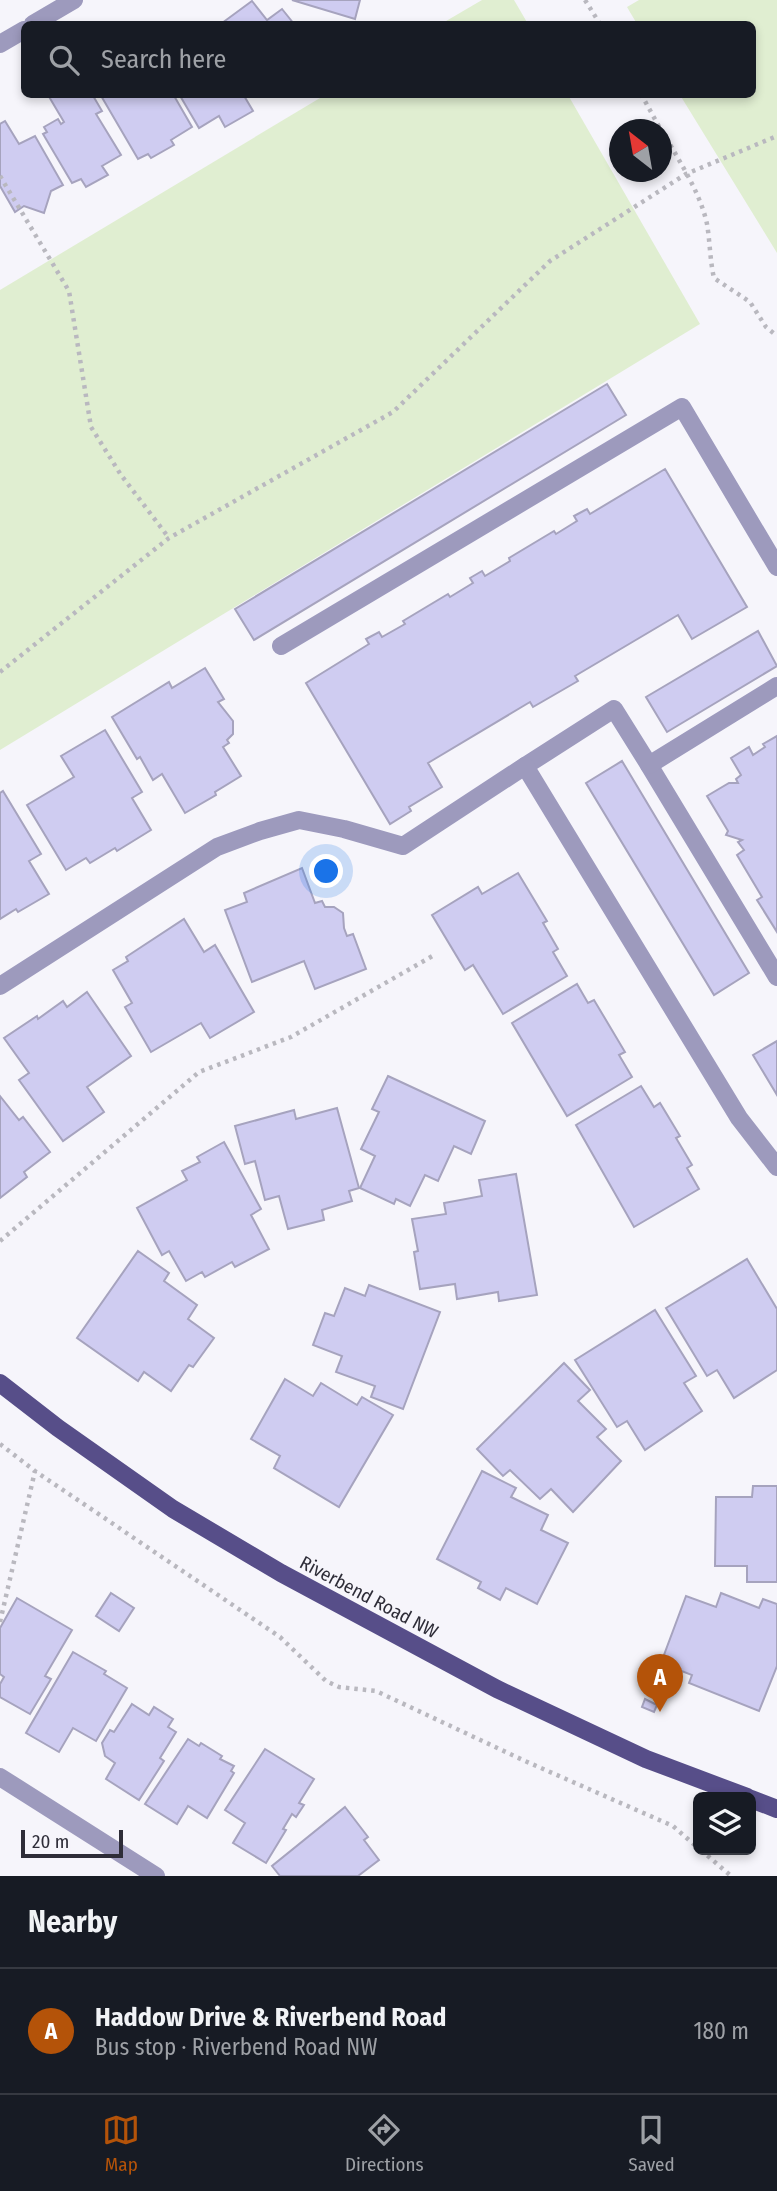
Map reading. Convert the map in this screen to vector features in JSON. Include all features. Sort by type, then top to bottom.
[{"type":"main road","name":"Riverbend Road NW","points":[[0,1383],[58,1428],[173,1509],[281,1573],[497,1689],[646,1759],[733,1792]]},
{"type":"main road","name":"Riverbend Road NW","points":[[756,1801],[777,1809]]},
{"type":"street","points":[[38,21],[74,0]]},
{"type":"street","points":[[0,44],[21,32]]},
{"type":"street","points":[[281,646],[682,407],[777,567]]},
{"type":"street","points":[[649,765],[777,686]]},
{"type":"street","points":[[0,986],[216,847],[299,820],[344,829],[403,846],[614,709],[777,977]]},
{"type":"street","points":[[525,765],[739,1118],[777,1167]]},
{"type":"street","points":[[0,1777],[156,1876]]},
{"type":"path","points":[[585,0],[598,21]]},
{"type":"path","points":[[643,98],[655,119]]},
{"type":"path","points":[[0,672],[169,538],[393,412],[550,261],[687,174],[777,136]]},
{"type":"path","points":[[672,149],[687,174],[707,224],[714,278],[750,302],[766,327],[777,336]]},
{"type":"path","points":[[0,176],[69,291],[91,427],[121,475],[169,538]]},
{"type":"path","points":[[0,1241],[199,1072],[291,1037],[436,954]]},
{"type":"path","points":[[0,1444],[280,1637],[326,1681],[339,1687],[376,1691],[673,1826],[693,1844]]},
{"type":"path","points":[[0,1622],[36,1471]]},
{"type":"path","points":[[706,1855],[731,1876]]},
{"type":"green space","points":[[482,0],[514,0],[526,21],[446,21]]},
{"type":"green space","points":[[639,0],[777,0],[777,253],[682,98],[756,98],[756,21],[635,21],[627,7]]},
{"type":"green space","points":[[320,98],[570,98],[609,166],[609,182],[618,182],[700,324],[0,750],[0,290]]},
{"type":"building","points":[[292,0],[360,0],[355,19]]},
{"type":"building","points":[[252,1],[267,20],[282,9],[292,21],[225,21]]},
{"type":"building","points":[[50,98],[94,98],[102,111],[96,114],[121,155],[102,166],[108,175],[86,187],[81,179],[72,183],[43,134],[47,132],[44,127],[58,119],[61,124],[64,122]]},
{"type":"building","points":[[102,98],[175,98],[192,127],[171,140],[174,145],[151,158],[148,154],[138,159]]},
{"type":"building","points":[[181,98],[245,98],[253,111],[225,127],[219,116],[199,128]]},
{"type":"building","points":[[5,121],[19,144],[35,136],[63,185],[51,191],[44,213],[24,206],[15,212],[0,186],[0,124]]},
{"type":"building","points":[[607,384],[626,415],[254,640],[235,609]]},
{"type":"building","points":[[665,469],[747,607],[692,639],[678,615],[575,676],[578,681],[533,707],[530,702],[428,763],[442,787],[409,807],[411,811],[390,824],[306,683],[369,644],[366,639],[379,632],[382,637],[405,624],[403,621],[448,594],[450,597],[473,583],[470,578],[482,571],[485,576],[554,531],[556,534],[577,521],[574,516],[587,509],[590,514]]},
{"type":"building","points":[[758,631],[777,666],[667,732],[646,697]]},
{"type":"building","points":[[205,668],[224,699],[218,702],[233,721],[233,734],[227,740],[229,743],[223,747],[241,776],[185,813],[162,774],[153,780],[140,757],[137,759],[112,717],[169,682],[172,688]]},
{"type":"building","points":[[105,730],[142,792],[132,798],[151,830],[117,851],[115,848],[90,863],[86,858],[66,870],[27,805],[74,777],[61,756]]},
{"type":"building","points":[[777,736],[777,932],[757,900],[762,897],[737,855],[744,850],[738,842],[742,840],[726,835],[728,831],[707,796],[729,783],[738,783],[736,779],[741,775],[731,758],[749,747],[753,755],[765,747],[763,744]]},
{"type":"building","points":[[622,761],[749,973],[714,995],[586,783]]},
{"type":"building","points":[[3,791],[41,854],[29,861],[49,894],[0,919],[0,793]]},
{"type":"building","points":[[302,868],[315,903],[322,901],[325,907],[334,907],[343,913],[347,936],[353,934],[366,969],[315,989],[304,961],[252,982],[225,910],[247,902],[244,893]]},
{"type":"building","points":[[518,873],[547,921],[543,923],[558,949],[553,952],[567,976],[503,1014],[473,965],[465,970],[432,915],[478,887],[482,894]]},
{"type":"building","points":[[184,919],[204,952],[215,945],[254,1012],[210,1038],[201,1023],[151,1052],[125,1007],[132,1003],[113,970],[128,961],[126,957]]},
{"type":"building","points":[[577,984],[588,1003],[594,1000],[625,1052],[619,1055],[632,1077],[567,1116],[512,1023]]},
{"type":"building","points":[[87,992],[131,1056],[87,1087],[104,1112],[63,1141],[19,1080],[29,1073],[4,1038],[63,1001],[67,1007]]},
{"type":"building","points":[[777,1041],[777,1095],[753,1055]]},
{"type":"building","points":[[388,1076],[485,1121],[471,1154],[454,1146],[438,1181],[425,1175],[410,1206],[396,1199],[394,1204],[360,1188],[375,1156],[361,1149],[379,1112],[372,1109]]},
{"type":"building","points":[[641,1086],[654,1107],[660,1103],[680,1136],[676,1138],[692,1165],[687,1168],[699,1189],[634,1227],[576,1125]]},
{"type":"building","points":[[0,1096],[19,1120],[23,1117],[50,1152],[24,1172],[27,1177],[0,1198]]},
{"type":"building","points":[[337,1108],[359,1188],[349,1191],[352,1201],[322,1210],[324,1220],[288,1229],[279,1196],[265,1200],[255,1161],[245,1164],[235,1126],[294,1110],[296,1119]]},
{"type":"building","points":[[224,1142],[261,1209],[251,1215],[269,1249],[235,1267],[232,1262],[205,1277],[202,1272],[186,1281],[169,1251],[162,1255],[137,1208],[187,1180],[182,1171],[200,1162],[197,1157]]},
{"type":"building","points":[[516,1174],[537,1295],[499,1301],[498,1292],[457,1299],[455,1284],[420,1289],[414,1252],[418,1251],[412,1219],[446,1214],[444,1203],[482,1196],[479,1180]]},
{"type":"building","points":[[138,1251],[169,1273],[164,1281],[197,1305],[188,1319],[214,1338],[193,1367],[189,1365],[171,1391],[144,1372],[138,1381],[77,1338]]},
{"type":"building","points":[[747,1259],[777,1309],[777,1370],[734,1398],[717,1370],[707,1376],[666,1308]]},
{"type":"building","points":[[369,1285],[440,1312],[403,1409],[371,1397],[375,1386],[336,1372],[342,1356],[313,1345],[325,1313],[334,1316],[345,1288],[365,1296]]},
{"type":"building","points":[[655,1310],[696,1376],[684,1383],[702,1411],[645,1450],[627,1421],[617,1427],[575,1360]]},
{"type":"building","points":[[564,1363],[590,1390],[578,1401],[606,1429],[597,1437],[621,1461],[573,1512],[551,1489],[540,1499],[510,1470],[503,1476],[477,1449]]},
{"type":"building","points":[[285,1379],[313,1396],[321,1383],[357,1405],[362,1397],[393,1415],[339,1507],[274,1468],[280,1456],[251,1439]]},
{"type":"building","points":[[482,1471],[516,1488],[511,1497],[548,1515],[541,1530],[568,1543],[537,1604],[506,1588],[500,1600],[478,1588],[481,1582],[437,1559]]},
{"type":"building","points":[[753,1486],[777,1486],[777,1582],[747,1582],[747,1566],[715,1566],[716,1497],[752,1497]]},
{"type":"building","points":[[111,1593],[134,1608],[119,1631],[96,1616]]},
{"type":"building","points":[[721,1593],[759,1608],[763,1599],[777,1604],[777,1666],[759,1711],[689,1683],[692,1675],[661,1663],[686,1596],[716,1607]]},
{"type":"building","points":[[17,1598],[72,1630],[45,1676],[51,1679],[30,1714],[0,1697],[0,1684],[4,1677],[0,1674],[0,1628]]},
{"type":"building","points":[[73,1652],[106,1671],[104,1674],[127,1688],[96,1741],[73,1728],[59,1752],[26,1733]]},
{"type":"building","points":[[645,1699],[657,1705],[654,1712],[642,1707]]},
{"type":"building","points":[[132,1704],[149,1715],[154,1707],[173,1719],[168,1727],[176,1732],[160,1758],[164,1761],[139,1800],[106,1779],[115,1763],[105,1756],[102,1743],[110,1730],[114,1732]]},
{"type":"building","points":[[188,1739],[199,1746],[201,1743],[222,1756],[220,1759],[234,1766],[231,1771],[234,1773],[207,1818],[188,1806],[177,1824],[145,1804]]},
{"type":"building","points":[[265,1749],[314,1779],[299,1803],[304,1805],[296,1817],[292,1814],[283,1829],[286,1830],[266,1863],[233,1843],[245,1823],[225,1810]]},
{"type":"building","points":[[345,1807],[368,1837],[364,1840],[379,1860],[358,1876],[280,1876],[272,1866]]},
{"type":"place","name":"Haddow Drive & Riverbend Road","points":[[660,1712]]}]
